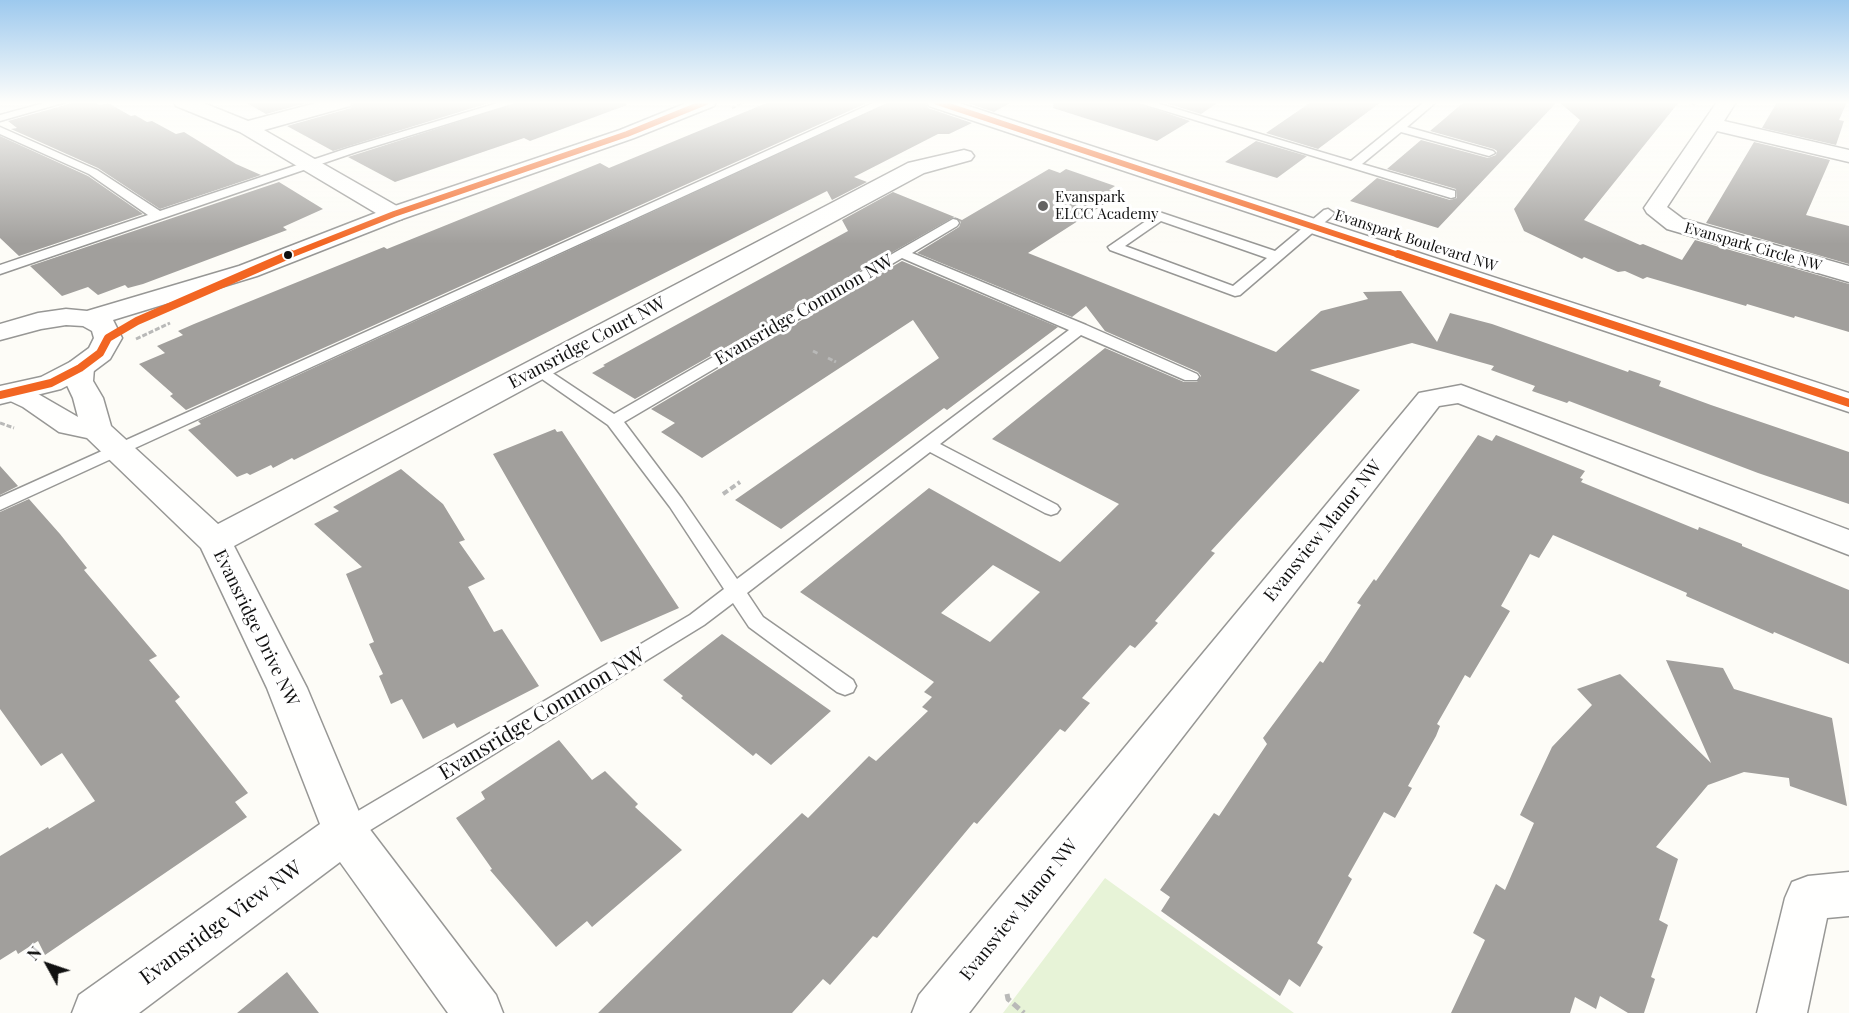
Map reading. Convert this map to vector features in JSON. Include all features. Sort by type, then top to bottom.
[{"type":"street","points":[[284,149],[394,214]]},
{"type":"street","points":[[2,320],[38,321],[66,317],[98,328],[137,321],[197,296],[248,271],[394,214],[583,149]]},
{"type":"street","name":"Evanspark Boulevard NW","points":[[1091,149],[1849,380]]},
{"type":"street","name":"Evanspark Boulevard NW","points":[[1120,149],[1849,403]]},
{"type":"street","name":"Evanspark Circle NW","points":[[1695,149],[1655,208],[1675,224],[1849,274]]},
{"type":"street","points":[[1820,149],[1849,156]]},
{"type":"street","name":"Evansridge Court NW","points":[[215,542],[916,168],[964,156]]},
{"type":"street","points":[[8,394],[51,383],[80,368],[100,353],[98,328]]},
{"type":"street","points":[[80,368],[79,381],[107,440]]},
{"type":"street","points":[[8,394],[33,401],[70,425],[107,440]]},
{"type":"street","name":"Evansview Manor NW","points":[[937,1013],[1429,399],[1461,394],[1849,543]]},
{"type":"street","name":"Evansridge Drive NW","points":[[107,440],[215,542],[287,688],[345,832],[478,1013]]},
{"type":"street","name":"Evansridge View NW","points":[[97,1013],[345,832]]},
{"type":"street","points":[[1782,1013],[1808,898],[1849,894]]},
{"type":"lane","points":[[43,149],[93,172],[158,216]]},
{"type":"lane","points":[[0,270],[357,149]]},
{"type":"lane","points":[[0,504],[107,440],[775,149]]},
{"type":"lane","points":[[1300,149],[1451,194]]},
{"type":"lane","points":[[1353,165],[1373,149]]},
{"type":"lane","points":[[1476,149],[1489,153]]},
{"type":"lane","points":[[1275,256],[1159,216],[1115,247],[1235,292],[1320,219]]},
{"type":"lane","name":"Evansridge Common NW","points":[[614,421],[953,223]]},
{"type":"lane","name":"Evansridge Common NW","points":[[901,253],[1081,328],[1191,377]]},
{"type":"lane","name":"Evansridge Common NW","points":[[345,832],[698,620],[1081,328]]},
{"type":"lane","points":[[537,369],[614,421],[676,503],[756,622],[845,686]]},
{"type":"lane","points":[[928,444],[1051,509]]},
{"type":"path","points":[[813,351],[819,354]]},
{"type":"path","points":[[828,358],[836,363]]},
{"type":"path","points":[[0,423],[14,428]]},
{"type":"path","points":[[723,494],[740,482]]},
{"type":"green space","points":[[1105,878],[1116,886],[1294,1013],[1003,1013]]},
{"type":"building","points":[[0,149],[29,149],[88,176],[143,214],[19,256],[0,238]]},
{"type":"building","points":[[56,149],[212,149],[236,164],[261,175],[160,209],[98,168]]},
{"type":"building","points":[[372,149],[491,149],[395,182],[348,157]]},
{"type":"building","points":[[654,149],[764,149],[186,410],[170,396],[173,394],[139,364],[165,353],[157,346],[183,335],[178,331],[194,324],[600,163],[609,168]]},
{"type":"building","points":[[788,149],[908,149],[854,177],[867,182],[832,200],[827,191],[294,460],[292,458],[273,468],[271,465],[250,475],[247,473],[237,477],[188,430],[201,424],[198,421]]},
{"type":"building","points":[[1244,149],[1284,149],[1307,156],[1277,178],[1225,162]]},
{"type":"building","points":[[1410,149],[1456,149],[1488,158],[1496,155],[1497,151],[1494,149],[1512,149],[1438,228],[1350,201],[1377,178],[1450,200],[1457,198],[1456,189],[1387,169]]},
{"type":"building","points":[[1558,149],[1641,149],[1584,220],[1640,245],[1643,244],[1682,260],[1695,240],[1849,284],[1849,332],[1795,316],[1794,318],[1747,304],[1746,306],[1647,277],[1643,279],[1625,271],[1618,272],[1584,257],[1582,259],[1524,231],[1514,209]]},
{"type":"building","points":[[1750,149],[1785,149],[1830,160],[1806,215],[1849,226],[1849,264],[1706,223]]},
{"type":"building","points":[[1049,169],[1060,173],[1066,169],[1115,186],[1109,190],[1120,194],[1028,253],[1276,352],[1321,311],[1368,299],[1363,292],[1401,291],[1437,342],[1450,313],[1492,324],[1628,372],[1629,370],[1661,381],[1659,386],[1849,452],[1849,504],[1758,473],[1569,401],[1567,403],[1532,391],[1535,386],[1491,370],[1494,366],[1412,343],[1310,370],[1360,390],[1211,551],[1215,553],[1155,621],[1158,623],[1135,648],[1130,645],[1082,698],[1090,703],[1065,732],[1060,729],[977,824],[974,822],[877,938],[873,936],[830,985],[823,979],[792,1013],[598,1013],[802,813],[808,818],[869,756],[876,761],[928,711],[922,707],[932,697],[924,692],[934,682],[800,592],[929,488],[1060,562],[1119,504],[992,439],[1105,348],[1184,382],[1197,382],[1201,376],[1198,372],[1105,331],[1086,306],[1072,317],[917,253],[959,227],[961,222],[954,217],[635,399],[592,373],[848,231],[842,220],[893,192],[962,220]],"holes":[[[993,565],[1040,592],[990,642],[941,613]]]},
{"type":"building","points":[[279,182],[323,209],[283,227],[287,230],[143,284],[128,288],[125,285],[98,295],[88,287],[62,296],[30,266]]},
{"type":"building","points":[[902,261],[1058,327],[781,529],[735,500],[939,358],[913,320],[702,458],[661,432],[675,423],[651,409]]},
{"type":"building","points":[[555,429],[557,432],[562,431],[679,608],[601,642],[493,454]]},
{"type":"building","points":[[1478,435],[1492,441],[1496,435],[1585,471],[1580,478],[1583,479],[1581,482],[1698,530],[1699,527],[1742,544],[1742,546],[1849,590],[1849,664],[1774,632],[1773,634],[1686,596],[1687,593],[1553,535],[1539,558],[1530,554],[1501,606],[1510,611],[1470,678],[1465,675],[1437,724],[1440,726],[1436,736],[1408,786],[1412,788],[1395,818],[1384,812],[1348,876],[1352,879],[1317,943],[1323,947],[1300,987],[1289,979],[1280,996],[1161,911],[1170,897],[1160,890],[1214,813],[1219,816],[1267,744],[1263,738],[1320,661],[1323,663],[1361,605],[1357,603],[1374,579],[1376,581]]},
{"type":"building","points":[[0,466],[18,486],[0,495]]},
{"type":"building","points":[[401,469],[443,504],[465,540],[459,542],[485,579],[468,587],[494,632],[502,629],[539,686],[457,728],[454,723],[423,739],[402,699],[391,704],[379,676],[383,674],[369,644],[374,642],[346,574],[362,567],[314,524],[339,511],[333,507]]},
{"type":"building","points":[[29,499],[87,568],[84,570],[157,656],[149,660],[180,697],[175,701],[248,793],[235,802],[247,817],[45,955],[38,941],[18,954],[16,950],[0,960],[0,856],[95,801],[62,753],[41,766],[0,709],[0,512]]},
{"type":"building","points":[[722,634],[831,711],[771,765],[756,753],[753,756],[681,698],[683,696],[663,680]]},
{"type":"building","points":[[1666,660],[1723,668],[1734,689],[1832,718],[1847,806],[1790,786],[1789,778],[1744,772],[1708,785],[1656,847],[1678,859],[1659,920],[1668,925],[1651,977],[1655,979],[1644,1013],[1628,1013],[1600,996],[1596,1009],[1575,997],[1570,1013],[1451,1013],[1485,940],[1473,933],[1496,884],[1505,890],[1534,823],[1520,815],[1552,747],[1592,705],[1577,689],[1620,674],[1711,763]]},
{"type":"building","points":[[559,740],[592,780],[605,771],[638,804],[635,807],[682,850],[592,927],[587,921],[556,947],[490,870],[492,869],[456,818],[485,799],[481,792]]},
{"type":"building","points":[[287,972],[319,1013],[237,1013]]},
{"type":"transit line","points":[[0,395],[51,383],[80,368],[100,353],[108,338],[137,321],[248,271],[394,214],[583,149]]},
{"type":"transit line","points":[[1080,149],[1849,403]]},
{"type":"place","name":"Evanspark ELCC Academy","points":[[1043,206]]}]
